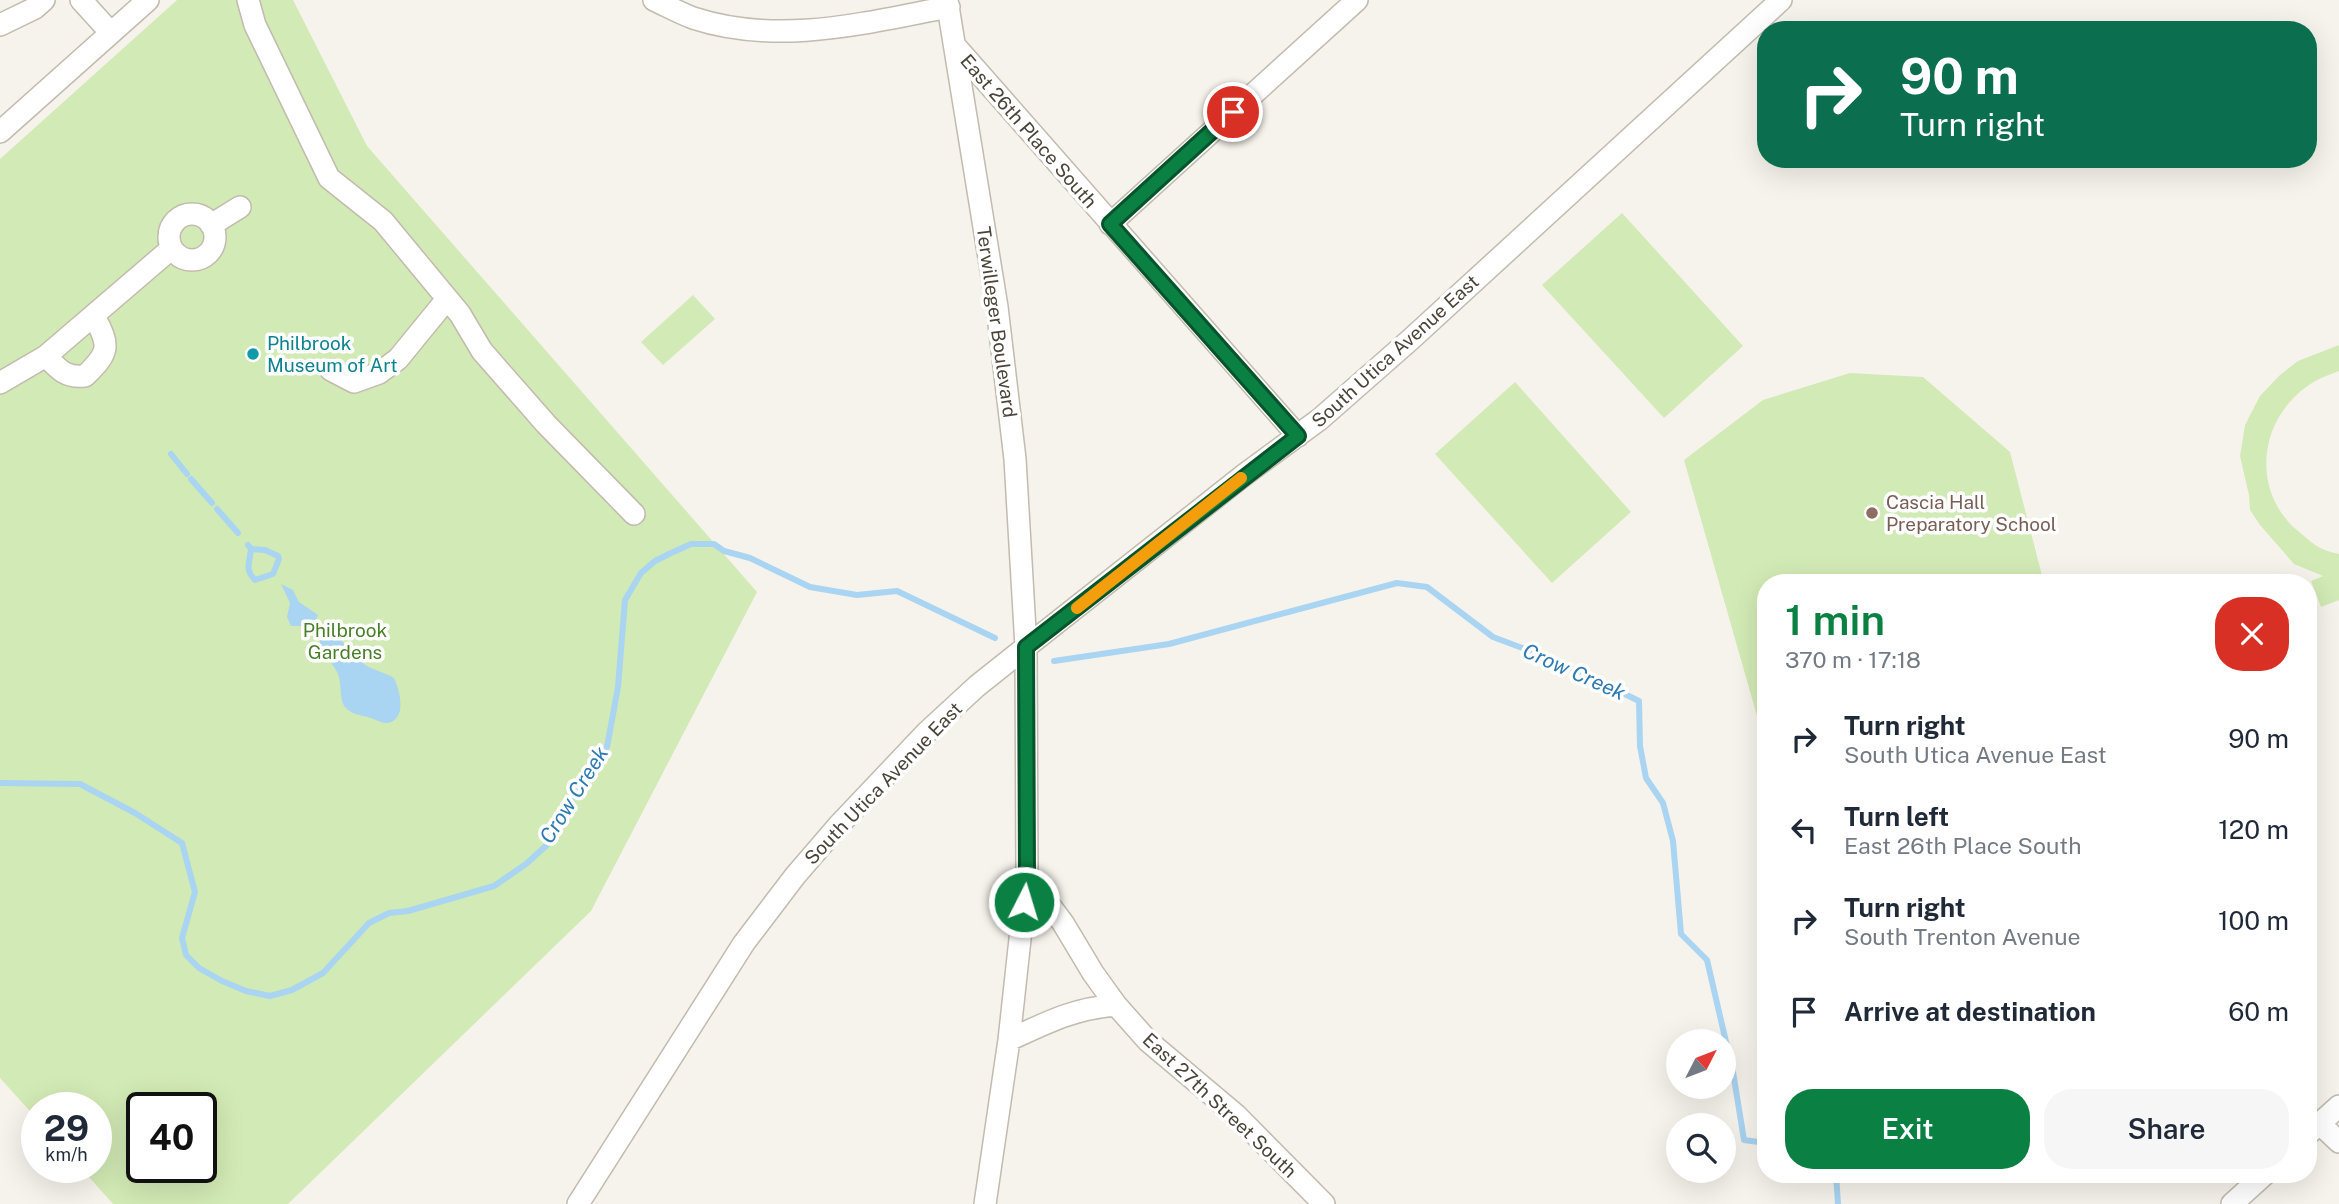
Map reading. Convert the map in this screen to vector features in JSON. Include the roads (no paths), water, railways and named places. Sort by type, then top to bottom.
[{"type":"street","points":[[0,24],[35,8],[44,0]]},
{"type":"street","points":[[82,0],[111,33]]},
{"type":"street","points":[[0,132],[148,0]]},
{"type":"street","points":[[248,0],[255,25],[328,177],[383,221],[460,314],[482,351],[546,424],[634,514]]},
{"type":"street","points":[[654,0],[692,17],[732,28],[768,32],[837,28],[948,4]]},
{"type":"street","points":[[1110,224],[1357,0]]},
{"type":"street","name":"South Utica Avenue East","points":[[1758,21],[1781,0]]},
{"type":"street","name":"Terwilleger Boulevard","points":[[948,4],[997,307],[1012,432],[1026,647]]},
{"type":"street","name":"South Utica Avenue East","points":[[578,1204],[744,943],[795,876],[838,826],[926,732],[1026,647],[1320,419],[1757,22]]},
{"type":"street","name":"East 26th Place South","points":[[956,47],[1298,436]]},
{"type":"street","points":[[211,225],[240,207]]},
{"type":"street","points":[[182,216],[204,217],[211,225],[215,237],[204,256],[189,260],[172,248],[169,233],[182,216]]},
{"type":"street","points":[[0,383],[46,356],[172,248]]},
{"type":"street","points":[[331,370],[354,382],[379,373],[398,359],[447,299]]},
{"type":"street","points":[[46,356],[61,372],[72,377],[85,376],[102,359],[106,344],[94,316]]},
{"type":"street","points":[[985,1204],[1009,1040],[1027,875],[1026,647]]},
{"type":"street","name":"East 27th Street South","points":[[1027,875],[1063,923],[1116,1005],[1148,1041],[1236,1115],[1324,1204]]},
{"type":"street","points":[[1009,1040],[1059,1016],[1087,1008],[1116,1005]]},
{"type":"street","points":[[2317,1126],[2339,1106]]},
{"type":"street","points":[[2317,1131],[2339,1142]]},
{"type":"street","points":[[2232,1204],[2254,1183]]},
{"type":"water","points":[[281,584],[293,590],[299,602],[318,615],[314,626],[291,626],[287,617],[290,603]]},
{"type":"water","points":[[320,634],[336,637],[362,663],[394,678],[400,702],[396,719],[383,723],[346,708],[342,701],[339,676],[323,650]]},
{"type":"waterway","points":[[171,454],[187,474]]},
{"type":"waterway","points":[[191,479],[212,503]]},
{"type":"waterway","points":[[217,509],[238,533]]},
{"type":"waterway","name":"Crow Creek","points":[[0,783],[80,784],[135,813],[182,843],[195,892],[182,938],[186,955],[199,968],[222,981],[246,991],[270,996],[292,990],[323,973],[369,923],[389,913],[408,911],[494,886],[526,864],[548,844],[578,788],[607,747],[618,687],[625,600],[641,573],[655,561],[671,553],[691,544],[714,544],[724,551],[750,558],[810,587],[857,595],[897,591],[995,638]]},
{"type":"waterway","points":[[248,545],[251,549],[249,569],[255,580],[273,574],[278,556],[265,550],[251,549]]},
{"type":"waterway","name":"Crow Creek","points":[[1054,661],[1169,644],[1397,583],[1427,587],[1493,637],[1557,661],[1639,701],[1640,746],[1646,778],[1663,803],[1673,841],[1681,934],[1707,960],[1733,1072],[1744,1140],[1757,1142]]},
{"type":"waterway","name":"Crow Creek","points":[[1837,1183],[1838,1204]]},
{"type":"place","name":"Philbrook Museum of Art","points":[[253,354]]},
{"type":"place","name":"Cascia Hall Preparatory School","points":[[1872,513]]},
{"type":"park label","name":"Philbrook Gardens","points":[[345,641]]}]
